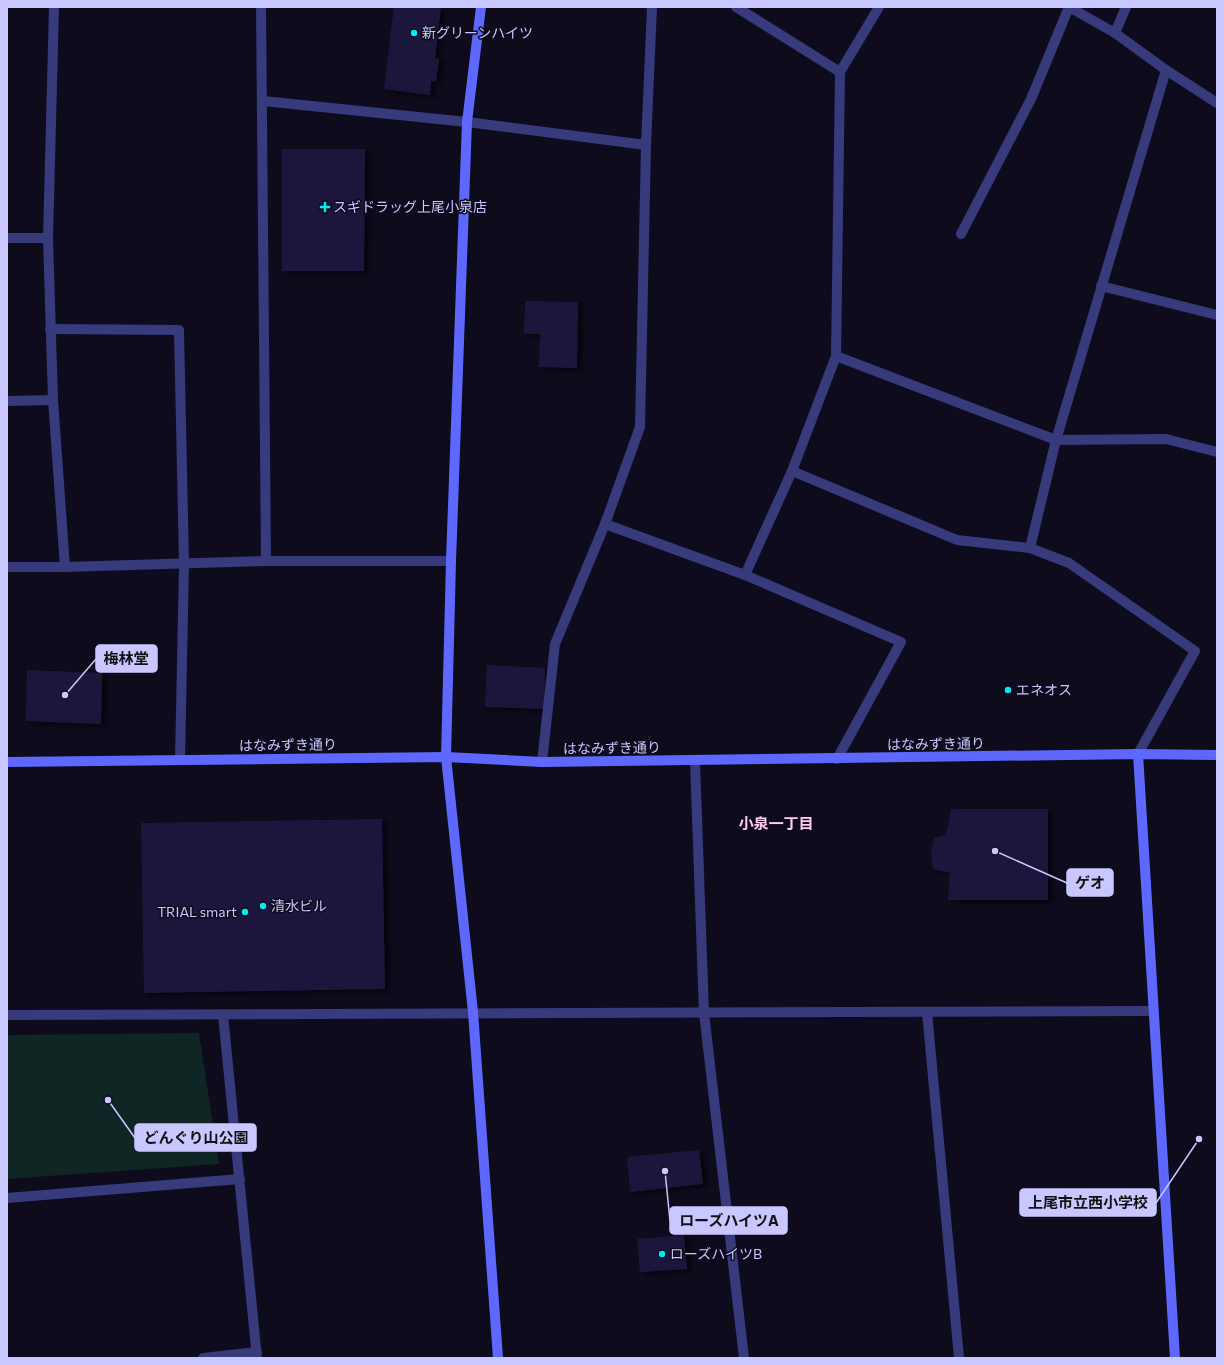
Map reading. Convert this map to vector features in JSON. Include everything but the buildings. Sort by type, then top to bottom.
[{"type":"street","points":[[54,7],[48,238],[53,400],[65,567]]},
{"type":"street","points":[[261,7],[266,561]]},
{"type":"street","points":[[481,7],[467,122],[451,561],[446,757],[473,1012],[498,1358]]},
{"type":"street","points":[[542,762],[555,644],[605,524],[640,427],[646,145],[652,7]]},
{"type":"street","points":[[736,7],[840,72]]},
{"type":"street","points":[[745,575],[792,471],[836,356],[840,72],[880,7]]},
{"type":"street","points":[[961,234],[1031,99],[1069,7],[1115,33],[1166,70],[1217,103]]},
{"type":"street","points":[[1115,33],[1126,7]]},
{"type":"street","points":[[1030,548],[1056,440],[1166,70]]},
{"type":"street","points":[[263,101],[467,122],[646,145]]},
{"type":"street","points":[[7,238],[48,238]]},
{"type":"street","points":[[1101,286],[1217,315]]},
{"type":"street","points":[[50,329],[179,330],[184,564],[180,760]]},
{"type":"street","points":[[836,356],[1056,440],[1166,439],[1217,452]]},
{"type":"street","points":[[7,401],[53,400]]},
{"type":"street","points":[[792,471],[957,540],[1030,548],[1069,563],[1195,651],[1138,754],[1175,1358]]},
{"type":"street","points":[[605,524],[745,575],[901,642],[837,759]]},
{"type":"street","points":[[7,567],[65,567],[266,561],[451,561]]},
{"type":"street","name":"はなみずき通り","points":[[7,762],[446,757],[542,762],[1138,754],[1217,755]]},
{"type":"street","points":[[695,761],[704,1013],[744,1358]]},
{"type":"street","points":[[7,1015],[224,1015],[473,1012],[704,1013],[1153,1011]]},
{"type":"street","points":[[927,1012],[959,1358]]},
{"type":"street","points":[[203,1358],[257,1355],[224,1015]]},
{"type":"street","points":[[7,1198],[240,1179]]},
{"type":"green space","points":[[199,1033],[219,1164],[7,1179],[7,1035]]},
{"type":"place","name":"新グリーンハイツ","points":[[414,33]]},
{"type":"place","name":"スギドラッグ上尾小泉店","points":[[325,207]]},
{"type":"place","name":"エネオス","points":[[1008,690]]},
{"type":"place","name":"梅林堂","points":[[65,695]]},
{"type":"place","name":"ゲオ","points":[[995,851]]},
{"type":"place","name":"清水ビル","points":[[263,906]]},
{"type":"place","name":"TRIAL smart","points":[[245,912]]},
{"type":"place","name":"どんぐり山公園","points":[[108,1100]]},
{"type":"place","name":"上尾市立西小学校","points":[[1199,1139]]},
{"type":"place","name":"ローズハイツA","points":[[665,1171]]},
{"type":"place","name":"ローズハイツB","points":[[662,1254]]},
{"type":"district","name":"小泉一丁目","points":[[776,824]]}]
